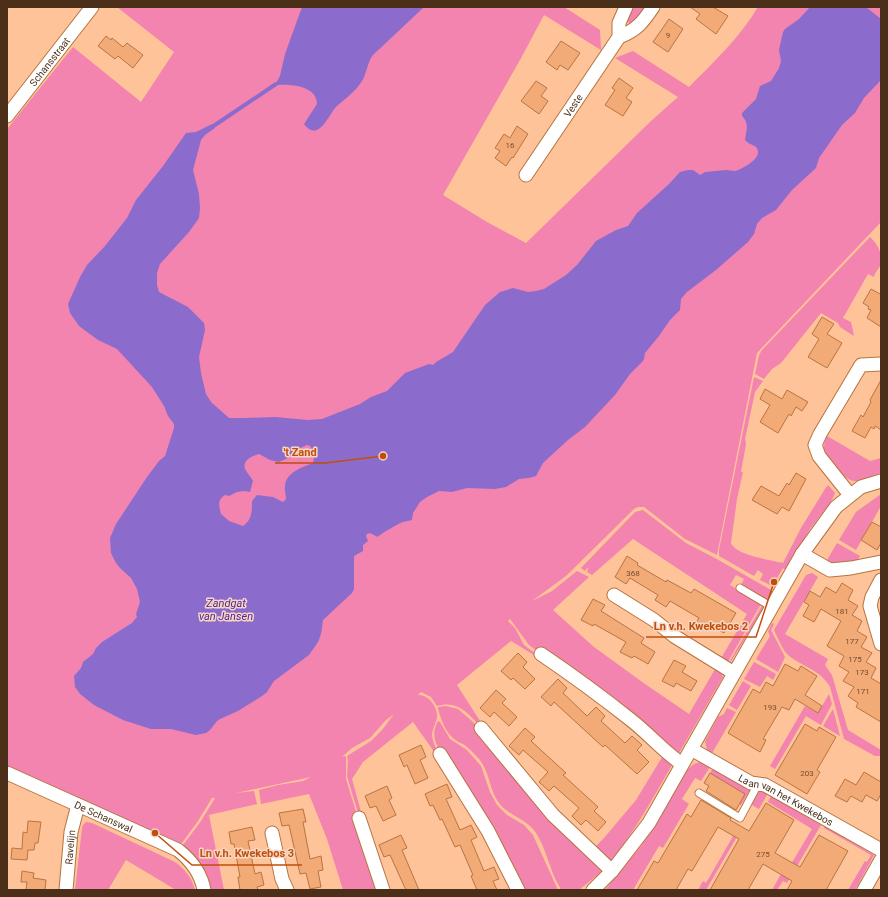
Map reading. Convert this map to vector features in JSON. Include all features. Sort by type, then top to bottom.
[{"type":"street","name":"Schansstraat","points":[[7,116],[92,7]]},
{"type":"street","points":[[620,37],[619,23],[626,7]]},
{"type":"street","name":"Veste","points":[[526,175],[620,37],[630,33],[641,24],[653,7]]},
{"type":"street","points":[[850,495],[819,456],[815,445],[861,365],[881,364]]},
{"type":"street","points":[[593,890],[612,871],[649,823],[802,554],[836,507],[861,487],[881,481]]},
{"type":"street","points":[[802,554],[830,570],[851,568],[881,562]]},
{"type":"street","points":[[881,580],[872,597],[870,606],[881,644]]},
{"type":"street","points":[[614,595],[654,620],[674,636],[734,673]]},
{"type":"street","points":[[541,654],[633,721],[673,758],[682,764]]},
{"type":"street","points":[[481,728],[553,815],[612,871]]},
{"type":"street","name":"Laan van het Kwekebos","points":[[690,749],[751,784],[766,785],[881,850]]},
{"type":"street","points":[[440,754],[488,831],[518,890]]},
{"type":"street","name":"De Schanswal","points":[[7,773],[178,850],[194,865],[203,882],[204,890]]},
{"type":"street","name":"Ravelijn","points":[[66,890],[72,832],[78,805]]},
{"type":"street","points":[[359,818],[383,890]]},
{"type":"street","points":[[272,833],[282,879],[287,890]]},
{"type":"street","points":[[864,890],[881,860]]},
{"type":"lane","points":[[740,588],[772,607]]},
{"type":"lane","points":[[699,793],[740,818],[758,784]]},
{"type":"shaded area","points":[[117,7],[564,7],[600,30],[601,50],[544,15],[443,195],[487,222],[526,243],[651,121],[678,97],[615,58],[633,51],[689,87],[735,39],[758,7],[881,7],[881,222],[757,353],[717,555],[685,539],[644,507],[638,507],[634,509],[566,576],[532,601],[552,591],[577,571],[589,577],[553,610],[594,647],[689,714],[715,669],[721,673],[723,677],[679,753],[675,754],[529,645],[510,619],[508,621],[515,628],[524,645],[536,654],[534,655],[511,641],[457,685],[482,724],[480,726],[461,708],[450,705],[437,706],[431,697],[421,692],[418,695],[422,695],[429,699],[436,709],[437,717],[432,736],[438,752],[435,753],[413,722],[363,762],[352,779],[361,812],[358,813],[347,776],[347,756],[371,741],[382,730],[394,714],[386,720],[370,738],[352,748],[342,757],[346,757],[346,779],[380,890],[343,890],[327,839],[309,794],[261,804],[259,790],[303,781],[311,777],[236,793],[254,791],[257,804],[209,815],[224,890],[211,890],[207,876],[201,865],[193,856],[181,848],[201,821],[215,798],[212,798],[198,821],[179,847],[180,843],[154,831],[152,834],[7,766],[7,129],[73,47],[141,102],[174,52]]},
{"type":"shaded area","points":[[631,7],[649,7],[634,22],[630,23],[628,22],[627,18]]},
{"type":"shaded area","points":[[870,237],[880,250],[882,259],[874,277],[868,274],[843,318],[851,322],[854,336],[840,327],[838,323],[821,313],[781,363],[772,369],[764,379],[755,374],[759,355],[762,350]]},
{"type":"shaded area","points":[[754,377],[763,381],[755,392],[745,439],[746,444],[741,472],[743,472],[737,499],[731,543],[739,551],[746,554],[783,563],[801,528],[828,485],[835,493],[831,502],[810,529],[786,570],[783,568],[772,586],[760,580],[763,574],[758,570],[754,576],[719,556]]},
{"type":"shaded area","points":[[827,436],[870,461],[881,458],[881,473],[858,481],[850,480],[845,477],[831,463],[825,452],[824,445]]},
{"type":"shaded area","points":[[881,494],[881,506],[856,550],[839,540],[856,512]]},
{"type":"shaded area","points":[[643,510],[686,543],[773,591],[768,600],[741,585],[744,579],[736,575],[730,585],[761,604],[728,664],[720,660],[747,614],[633,539],[592,575],[587,572],[588,568],[585,571],[581,568],[635,512]]},
{"type":"shaded area","points":[[837,543],[860,556],[855,563],[840,566],[826,562]]},
{"type":"shaded area","points":[[812,573],[818,577],[785,634],[828,659],[825,665],[832,675],[848,730],[881,750],[881,756],[875,756],[844,739],[830,687],[816,672],[793,659],[786,653],[774,630],[806,575]]},
{"type":"shaded area","points":[[763,604],[765,606],[730,663],[731,659]]},
{"type":"shaded area","points":[[772,623],[774,624],[771,630],[785,657],[778,672],[756,659],[770,636],[768,631]]},
{"type":"shaded area","points":[[754,662],[776,674],[773,680],[767,676],[760,687],[744,679]]},
{"type":"shaded area","points":[[743,681],[751,686],[737,710],[729,705]]},
{"type":"shaded area","points":[[829,694],[832,704],[821,725],[806,716],[775,769],[770,766],[805,706],[818,713]]},
{"type":"shaded area","points":[[446,706],[458,709],[472,721],[600,866],[601,872],[579,890],[561,890],[536,833],[529,825],[507,811],[499,803],[493,792],[483,764],[468,748],[448,732],[438,709],[438,707]]},
{"type":"shaded area","points":[[727,708],[736,712],[711,755],[707,750],[705,741],[718,717],[724,714]]},
{"type":"shaded area","points":[[833,709],[840,736],[823,726]]},
{"type":"shaded area","points":[[438,721],[450,739],[467,750],[481,766],[490,792],[497,805],[507,815],[524,825],[533,835],[558,890],[521,890],[436,744],[434,734]]},
{"type":"shaded area","points":[[664,754],[672,765],[628,838],[611,861],[605,861],[593,849],[636,800]]},
{"type":"shaded area","points":[[700,762],[710,767],[701,781],[695,778],[682,799],[689,804],[663,848],[659,846],[633,890],[605,890],[641,846],[686,771],[694,764]]},
{"type":"shaded area","points":[[713,768],[750,790],[741,805],[739,804],[745,794],[710,773]]},
{"type":"shaded area","points":[[760,789],[768,793],[759,809],[750,804]]},
{"type":"shaded area","points":[[771,796],[821,825],[787,883],[783,881],[777,890],[772,890],[781,874],[784,876],[812,829],[768,802]]},
{"type":"shaded area","points":[[86,822],[92,823],[175,862],[188,874],[195,890],[176,890],[126,860],[108,890],[75,890],[82,828]]},
{"type":"shaded area","points":[[739,826],[742,828],[706,890],[698,890],[703,881],[706,883]]},
{"type":"shaded area","points":[[824,826],[874,855],[855,890],[848,890],[865,861],[867,862],[871,855],[824,828]]},
{"type":"water","points":[[302,7],[424,7],[373,55],[369,61],[364,78],[360,85],[337,106],[319,129],[314,131],[309,129],[304,124],[317,104],[313,93],[302,87],[278,85],[276,83],[280,76],[285,54]]},
{"type":"water","name":"Zandgat van Jansen","points":[[810,7],[866,7],[881,19],[881,80],[864,98],[855,113],[842,125],[819,158],[816,168],[792,190],[776,210],[762,218],[757,224],[754,234],[748,242],[716,270],[687,292],[681,299],[680,310],[670,320],[645,353],[642,362],[630,374],[615,395],[585,427],[543,463],[536,476],[519,479],[506,487],[495,489],[467,488],[452,492],[439,491],[420,502],[413,513],[412,520],[401,523],[385,531],[378,537],[370,533],[367,534],[366,536],[368,541],[363,545],[363,551],[354,556],[354,589],[352,593],[323,620],[318,642],[309,655],[274,681],[267,692],[262,696],[238,711],[220,719],[206,733],[196,735],[171,729],[151,729],[123,720],[94,705],[80,694],[75,687],[74,676],[81,668],[83,662],[93,654],[102,642],[132,623],[137,617],[136,614],[140,602],[137,589],[131,578],[116,563],[111,553],[110,538],[116,524],[147,477],[159,461],[165,456],[174,424],[152,387],[117,349],[98,340],[79,326],[70,313],[68,304],[87,265],[105,246],[127,218],[136,200],[163,166],[186,133],[196,132],[215,124],[215,128],[201,140],[193,170],[199,194],[199,218],[189,232],[160,264],[157,273],[157,285],[159,292],[188,307],[204,323],[205,330],[199,357],[206,394],[211,402],[229,418],[275,417],[308,420],[322,419],[360,404],[371,397],[387,391],[405,373],[429,364],[433,365],[453,352],[485,305],[500,292],[513,288],[528,292],[544,289],[566,275],[577,265],[596,241],[616,230],[628,226],[637,213],[680,172],[693,170],[700,175],[705,172],[726,170],[735,171],[752,162],[758,155],[758,151],[756,147],[745,140],[747,124],[742,116],[742,113],[756,99],[760,86],[771,81],[779,68],[781,61],[779,50],[783,32],[799,19]],"holes":[[[307,445],[310,446],[314,454],[313,463],[296,471],[288,477],[285,488],[286,499],[283,502],[273,497],[257,495],[252,501],[252,512],[250,518],[243,526],[229,521],[221,514],[219,503],[222,497],[225,495],[229,496],[237,492],[250,492],[253,481],[244,466],[248,459],[259,454],[270,460],[279,462],[288,458],[298,449]]]},
{"type":"building","points":[[690,7],[713,7],[728,16],[716,34],[696,19],[700,14]]},
{"type":"building","points":[[669,19],[683,29],[668,52],[653,42]]},
{"type":"building","points":[[106,36],[111,40],[112,38],[123,47],[127,43],[143,55],[133,68],[118,56],[115,59],[98,46]]},
{"type":"building","points":[[561,41],[580,53],[568,70],[560,65],[557,70],[546,62]]},
{"type":"building","points":[[619,78],[633,88],[626,98],[632,102],[623,116],[605,105],[615,90],[612,88]]},
{"type":"building","points":[[536,81],[547,88],[541,96],[548,101],[539,114],[521,101]]},
{"type":"building","points":[[517,126],[528,134],[513,158],[512,157],[506,166],[495,158],[500,151],[495,148],[504,134],[510,138]]},
{"type":"building","points":[[871,289],[880,294],[881,293],[881,327],[867,318],[871,310],[868,309],[869,307],[863,303]]},
{"type":"building","points":[[822,317],[834,324],[827,334],[842,343],[827,368],[808,357],[819,339],[812,334]]},
{"type":"building","points":[[881,380],[881,430],[875,426],[874,429],[871,427],[865,438],[852,431],[861,415],[863,417]]},
{"type":"building","points":[[765,389],[782,399],[787,390],[808,402],[802,411],[796,407],[791,416],[789,414],[778,433],[760,422],[770,405],[760,399]]},
{"type":"building","points":[[796,473],[806,479],[789,511],[782,507],[777,514],[752,500],[761,486],[779,496],[787,483],[789,485]]},
{"type":"building","points":[[872,522],[881,527],[881,543],[877,550],[861,540]]},
{"type":"building","points":[[627,556],[638,563],[637,565],[666,582],[667,580],[691,593],[694,589],[736,613],[724,633],[710,625],[707,631],[695,624],[699,618],[670,601],[666,607],[655,600],[658,595],[630,578],[626,584],[615,577]]},
{"type":"building","points":[[842,583],[853,590],[848,600],[858,606],[852,615],[862,621],[857,631],[867,637],[861,647],[872,653],[866,662],[876,668],[871,678],[881,684],[881,722],[856,707],[858,703],[848,696],[854,687],[843,681],[849,672],[839,666],[844,656],[827,646],[841,621],[821,609],[814,622],[803,616],[809,605],[804,602],[810,591],[820,597],[826,587],[836,593]]},
{"type":"building","points":[[593,599],[605,605],[601,611],[644,638],[641,643],[655,652],[648,664],[634,656],[632,658],[620,652],[626,642],[594,624],[593,626],[581,620]]},
{"type":"building","points":[[518,653],[527,662],[523,667],[535,679],[525,689],[513,678],[511,680],[501,671]]},
{"type":"building","points":[[674,660],[686,666],[682,672],[697,681],[691,691],[676,683],[674,687],[662,681]]},
{"type":"building","points":[[785,664],[798,671],[801,666],[817,676],[805,695],[822,706],[818,713],[795,699],[789,710],[782,707],[763,739],[766,740],[760,752],[728,733],[753,689],[760,693],[766,682],[773,686]]},
{"type":"building","points":[[558,679],[567,688],[563,693],[587,716],[596,707],[605,716],[601,721],[625,743],[632,736],[642,745],[637,750],[649,762],[637,774],[605,745],[603,747],[554,702],[551,706],[541,697]]},
{"type":"building","points":[[496,690],[506,699],[502,703],[517,717],[509,726],[494,712],[490,717],[480,708]]},
{"type":"building","points":[[805,724],[817,731],[819,727],[836,737],[817,770],[820,772],[807,794],[775,775]]},
{"type":"building","points":[[525,728],[535,737],[531,741],[566,773],[563,775],[598,807],[594,811],[606,822],[598,831],[586,820],[581,825],[572,816],[579,808],[554,786],[549,791],[539,782],[548,772],[523,750],[519,755],[509,746]]},
{"type":"building","points":[[421,745],[426,757],[420,760],[428,778],[415,784],[407,765],[404,767],[399,755]]},
{"type":"building","points":[[864,772],[881,782],[881,794],[877,801],[866,795],[862,802],[851,796],[847,802],[835,796],[845,779],[856,785]]},
{"type":"building","points":[[710,773],[745,794],[736,810],[706,791],[709,786],[704,783]]},
{"type":"building","points":[[447,784],[452,797],[446,799],[460,830],[471,825],[477,837],[471,840],[484,871],[494,867],[499,879],[493,881],[497,890],[477,890],[471,876],[473,875],[460,845],[455,847],[442,819],[440,820],[433,805],[430,806],[425,794]]},
{"type":"building","points":[[387,786],[392,798],[389,800],[396,815],[383,821],[376,806],[370,808],[365,796]]},
{"type":"building","points":[[701,800],[749,831],[766,803],[794,820],[775,853],[800,867],[819,835],[848,851],[826,890],[787,890],[792,881],[763,864],[748,890],[710,890],[739,839],[718,827],[692,871],[688,869],[676,890],[637,890],[654,861],[658,863],[687,814],[691,817]]},
{"type":"building","points":[[303,809],[306,822],[303,822],[310,859],[321,856],[323,870],[318,871],[321,887],[310,889],[306,873],[300,874],[289,825],[282,826],[279,813]]},
{"type":"building","points":[[28,821],[41,822],[38,843],[35,843],[34,850],[28,850],[27,860],[11,859],[12,848],[22,849],[23,832],[27,833]]},
{"type":"building","points":[[252,827],[255,840],[248,841],[255,874],[261,872],[264,885],[257,887],[258,890],[240,890],[238,877],[240,877],[234,844],[231,844],[229,832]]},
{"type":"building","points":[[401,835],[407,848],[402,850],[419,890],[406,890],[390,855],[384,857],[379,845]]},
{"type":"building","points":[[22,871],[34,873],[33,878],[46,880],[45,890],[26,890],[27,882],[21,882]]},
{"type":"waterway","points":[[215,125],[276,84]]},
{"type":"place","name":"'t Zand","points":[[383,456]]},
{"type":"place","name":"Ln v.h. Kwekebos 2","points":[[774,582]]},
{"type":"place","name":"Ln v.h. Kwekebos 3","points":[[155,833]]}]
